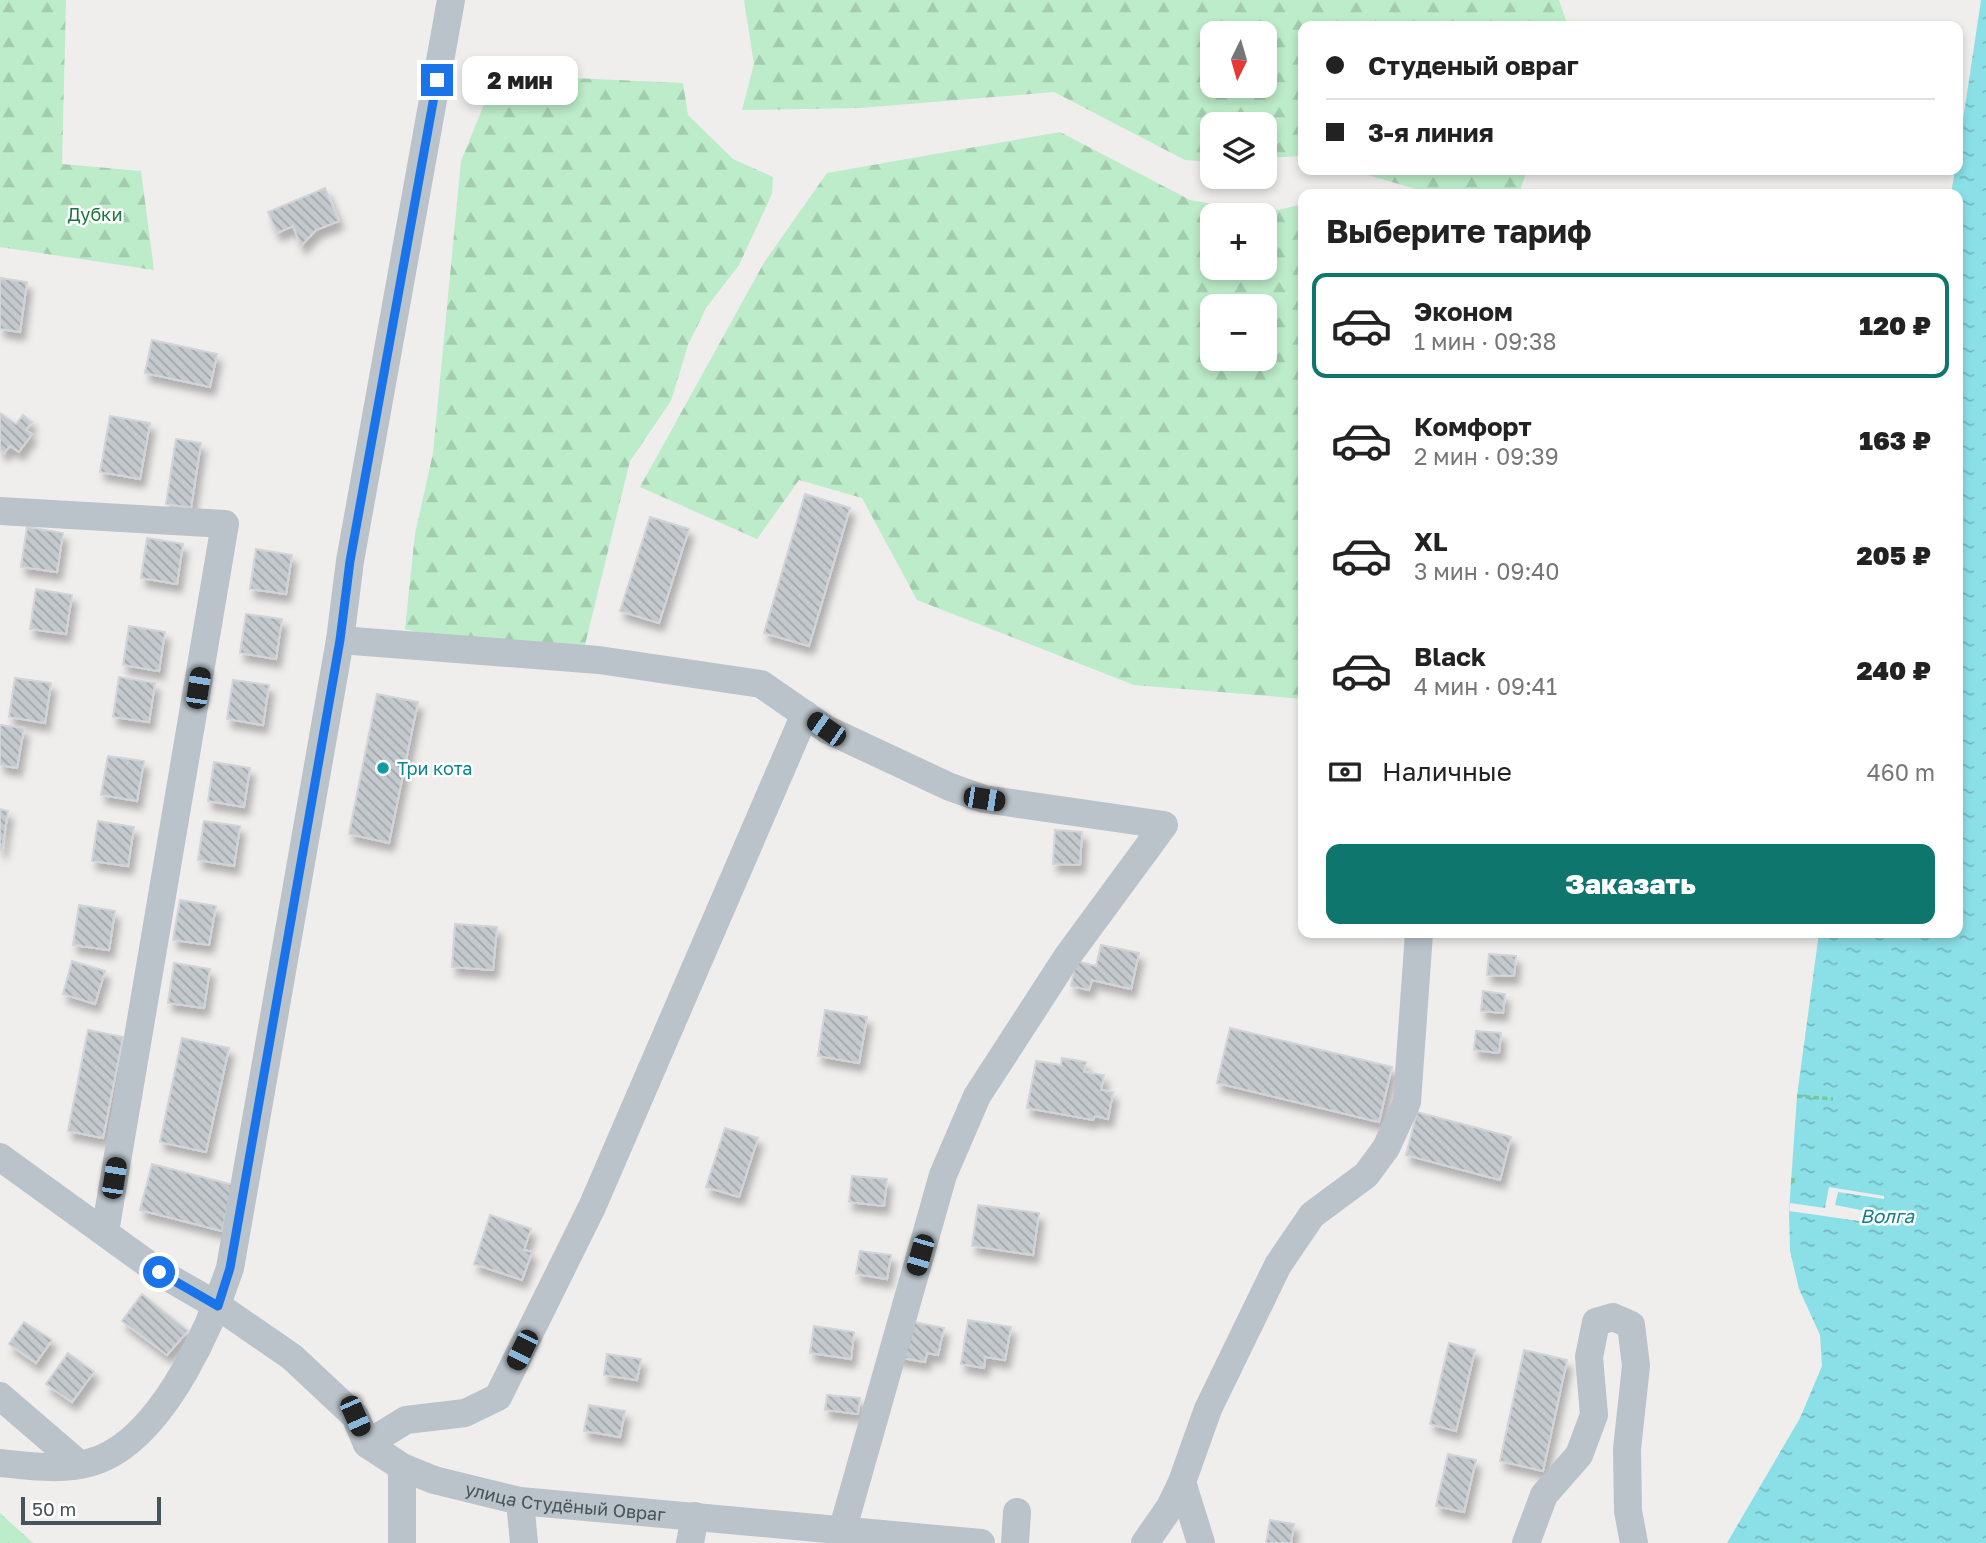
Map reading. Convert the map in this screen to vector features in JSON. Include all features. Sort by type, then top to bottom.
[{"type":"street","points":[[0,1463],[46,1468],[79,1464],[110,1455],[137,1434],[190,1364],[218,1306],[230,1268],[340,640],[350,561],[451,0]]},
{"type":"street","points":[[0,511],[225,524],[105,1232]]},
{"type":"street","points":[[340,640],[599,660],[761,684],[826,729],[950,788],[984,799],[1164,825],[1067,957],[977,1096],[943,1175],[842,1528]]},
{"type":"street","points":[[0,1157],[159,1272],[218,1306],[292,1357],[355,1416],[367,1444],[406,1420],[465,1413],[498,1397],[592,1208],[805,714]]},
{"type":"street","points":[[1145,1543],[1170,1507],[1182,1482],[1208,1409],[1278,1265],[1312,1215],[1366,1175],[1386,1148],[1407,1102],[1419,938]]},
{"type":"street","points":[[1526,1543],[1544,1495],[1579,1455],[1594,1415],[1590,1357],[1596,1322],[1613,1317],[1631,1325],[1636,1366],[1627,1449],[1628,1511],[1634,1543]]},
{"type":"street","points":[[0,1396],[79,1464]]},
{"type":"street","name":"улица Студёный Овраг","points":[[367,1444],[402,1467],[434,1480],[520,1501],[692,1530],[842,1528],[895,1538],[981,1543]]},
{"type":"street","points":[[401,1543],[402,1467]]},
{"type":"street","points":[[1182,1482],[1201,1543]]},
{"type":"street","points":[[520,1501],[524,1543]]},
{"type":"street","points":[[1015,1543],[1017,1512]]},
{"type":"path","points":[[1797,1096],[1833,1100]]},
{"type":"green space","name":"Дубки","points":[[0,0],[66,0],[62,164],[141,171],[154,270],[0,247]]},
{"type":"green space","points":[[744,0],[1559,0],[1566,21],[1298,21],[1298,156],[1277,157],[1277,112],[1200,112],[1200,161],[1185,160],[1054,92],[860,108],[742,110],[754,64]]},
{"type":"green space","points":[[529,76],[683,83],[688,115],[733,159],[773,177],[772,194],[739,265],[706,308],[688,345],[671,401],[630,461],[584,649],[446,640],[405,629],[415,534],[433,453],[461,161],[492,85]]},
{"type":"green space","points":[[1060,132],[1190,200],[1207,203],[1200,203],[1200,280],[1277,280],[1277,210],[1298,205],[1298,699],[1134,685],[917,600],[862,498],[799,480],[757,539],[640,487],[765,261],[827,173]]},
{"type":"green space","points":[[1367,175],[1525,175],[1521,189],[1416,189]]},
{"type":"green space","points":[[0,1513],[33,1543],[0,1543]]},
{"type":"water","name":"Волга","points":[[1981,0],[1986,0],[1986,1543],[1727,1543],[1800,1418],[1822,1366],[1820,1335],[1799,1289],[1790,1251],[1789,1211],[1797,1096],[1818,938],[1963,938],[1963,189],[1952,189],[1954,175],[1963,175],[1963,120]]},
{"type":"pier","points":[[1829,1187],[1884,1196],[1884,1199],[1838,1192],[1835,1205],[1881,1214],[1880,1218],[1873,1217],[1873,1223],[1789,1211],[1790,1203],[1825,1208]]},
{"type":"building","points":[[325,188],[339,221],[316,230],[301,246],[293,226],[277,233],[268,212]]},
{"type":"building","points":[[0,278],[27,282],[20,332],[0,329]]},
{"type":"building","points":[[152,340],[217,354],[210,387],[145,373]]},
{"type":"building","points":[[0,413],[16,424],[23,415],[32,422],[26,430],[32,434],[19,452],[10,446],[4,453],[0,450]]},
{"type":"building","points":[[110,416],[150,423],[140,479],[100,472]]},
{"type":"building","points":[[176,439],[201,443],[191,508],[166,504]]},
{"type":"building","points":[[805,494],[850,508],[809,646],[764,633]]},
{"type":"building","points":[[650,517],[689,529],[659,623],[620,611]]},
{"type":"building","points":[[27,527],[63,533],[57,572],[21,567]]},
{"type":"building","points":[[147,538],[183,544],[177,584],[141,578]]},
{"type":"building","points":[[256,549],[292,555],[286,594],[250,589]]},
{"type":"building","points":[[36,589],[72,595],[66,634],[30,629]]},
{"type":"building","points":[[246,614],[282,619],[276,659],[240,653]]},
{"type":"building","points":[[129,626],[165,632],[159,671],[123,665]]},
{"type":"building","points":[[119,677],[155,683],[149,722],[113,717]]},
{"type":"building","points":[[15,678],[51,683],[45,723],[9,717]]},
{"type":"building","points":[[233,680],[269,685],[263,725],[227,719]]},
{"type":"building","name":"Три кота","points":[[377,694],[418,702],[389,843],[349,834]]},
{"type":"building","points":[[0,725],[24,728],[17,768],[0,765]]},
{"type":"building","points":[[108,756],[144,761],[137,801],[101,795]]},
{"type":"building","points":[[214,762],[250,768],[244,807],[208,801]]},
{"type":"building","points":[[0,809],[8,811],[2,850],[0,850]]},
{"type":"building","points":[[98,821],[134,827],[128,866],[92,861]]},
{"type":"building","points":[[204,821],[240,826],[234,866],[198,860]]},
{"type":"building","points":[[1055,830],[1082,832],[1080,865],[1053,864]]},
{"type":"building","points":[[180,900],[216,906],[209,945],[173,940]]},
{"type":"building","points":[[79,905],[115,911],[109,950],[73,945]]},
{"type":"building","points":[[455,924],[497,927],[493,970],[452,967]]},
{"type":"building","points":[[1101,945],[1139,953],[1131,989],[1092,980],[1089,990],[1071,986],[1076,961],[1096,966]]},
{"type":"building","points":[[1489,954],[1516,956],[1514,976],[1487,975]]},
{"type":"building","points":[[72,961],[105,971],[95,1004],[63,994]]},
{"type":"building","points":[[174,963],[210,969],[204,1008],[168,1003]]},
{"type":"building","points":[[1483,991],[1505,994],[1503,1013],[1481,1011]]},
{"type":"building","points":[[825,1010],[867,1017],[859,1063],[818,1056]]},
{"type":"building","points":[[1230,1028],[1392,1067],[1379,1122],[1217,1083]]},
{"type":"building","points":[[88,1030],[123,1037],[103,1138],[68,1131]]},
{"type":"building","points":[[1476,1031],[1501,1033],[1499,1053],[1474,1050]]},
{"type":"building","points":[[182,1038],[229,1048],[206,1152],[160,1142]]},
{"type":"building","points":[[1062,1058],[1086,1062],[1084,1072],[1104,1075],[1101,1090],[1113,1092],[1108,1119],[1095,1116],[1093,1120],[1027,1108],[1036,1061],[1061,1065]]},
{"type":"building","points":[[1417,1112],[1511,1137],[1500,1180],[1406,1155]]},
{"type":"building","points":[[725,1128],[758,1138],[739,1197],[706,1187]]},
{"type":"building","points":[[152,1164],[233,1185],[222,1231],[140,1210]]},
{"type":"building","points":[[852,1176],[887,1179],[884,1206],[849,1202]]},
{"type":"building","points":[[978,1205],[1039,1213],[1033,1255],[972,1246]]},
{"type":"building","points":[[490,1215],[531,1229],[524,1250],[532,1252],[522,1280],[474,1264]]},
{"type":"building","points":[[860,1251],[891,1255],[887,1279],[856,1274]]},
{"type":"building","points":[[142,1294],[188,1331],[167,1355],[122,1321]]},
{"type":"building","points":[[903,1320],[944,1328],[938,1355],[927,1353],[925,1362],[896,1357]]},
{"type":"building","points":[[968,1320],[1011,1327],[1005,1360],[985,1357],[984,1368],[961,1364]]},
{"type":"building","points":[[24,1322],[52,1340],[36,1363],[9,1344]]},
{"type":"building","points":[[814,1326],[854,1332],[851,1359],[810,1353]]},
{"type":"building","points":[[1449,1343],[1475,1350],[1456,1431],[1430,1424]]},
{"type":"building","points":[[1524,1350],[1567,1360],[1543,1471],[1500,1461]]},
{"type":"building","points":[[68,1353],[94,1372],[72,1402],[46,1384]]},
{"type":"building","points":[[607,1354],[641,1359],[637,1380],[604,1375]]},
{"type":"building","points":[[827,1395],[860,1398],[858,1414],[825,1410]]},
{"type":"building","points":[[589,1405],[625,1411],[620,1437],[584,1431]]},
{"type":"building","points":[[1448,1454],[1476,1460],[1464,1512],[1436,1506]]},
{"type":"building","points":[[1270,1520],[1294,1524],[1291,1543],[1266,1543]]},
{"type":"place","name":"Три кота","points":[[383,768]]},
{"type":"route","points":[[159,1272],[218,1306],[230,1268],[340,640],[350,561],[437,80]]}]
